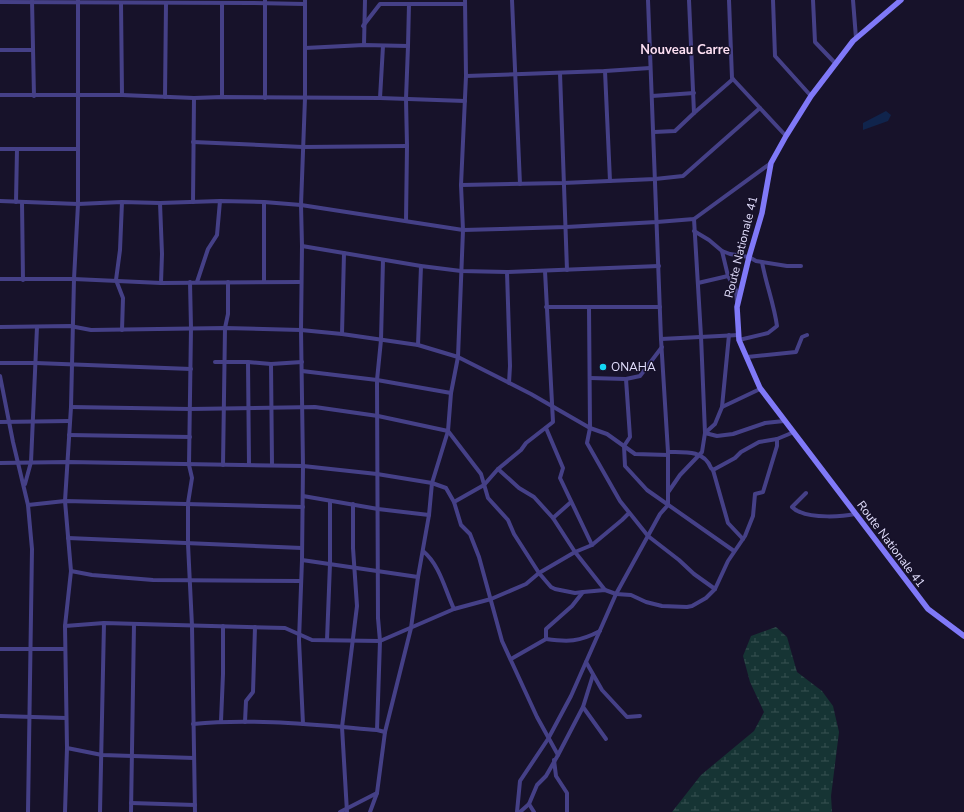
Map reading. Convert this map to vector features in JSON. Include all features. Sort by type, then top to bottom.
[{"type":"street","points":[[364,45],[363,26],[365,0]]},
{"type":"street","points":[[512,0],[514,75],[520,184]]},
{"type":"street","points":[[518,812],[520,780],[548,739],[586,662],[616,594],[660,514],[668,505],[668,454],[661,339],[648,0]]},
{"type":"street","points":[[689,0],[694,113]]},
{"type":"street","points":[[729,0],[732,78],[786,136]]},
{"type":"street","points":[[773,0],[775,56],[811,96]]},
{"type":"street","points":[[813,0],[815,42],[836,64]]},
{"type":"street","points":[[853,0],[856,38]]},
{"type":"street","name":"Route Nationale 41","points":[[901,0],[856,38],[811,96],[771,163],[762,213],[749,257],[737,307],[739,338],[760,389],[784,421],[794,432],[928,609],[964,636]]},
{"type":"street","points":[[32,1],[34,96]]},
{"type":"street","points":[[65,812],[67,748],[65,626],[71,571],[65,501],[71,407],[74,279],[78,204],[78,1]]},
{"type":"street","points":[[0,2],[305,2],[305,98],[301,205],[303,507],[299,634],[303,724]]},
{"type":"street","points":[[265,2],[265,98]]},
{"type":"street","points":[[363,26],[380,4],[465,2],[466,76],[461,185],[463,230],[460,271],[458,357],[451,393],[448,431],[432,483],[429,515],[411,628],[385,732],[377,793],[370,812]]},
{"type":"street","points":[[121,3],[122,95]]},
{"type":"street","points":[[165,97],[166,3]]},
{"type":"street","points":[[222,3],[222,97]]},
{"type":"street","points":[[406,221],[406,99],[409,4]]},
{"type":"street","points":[[305,48],[364,45],[408,46]]},
{"type":"street","points":[[380,98],[384,46]]},
{"type":"street","points":[[0,50],[33,50]]},
{"type":"street","points":[[466,76],[650,68]]},
{"type":"street","points":[[605,71],[610,181]]},
{"type":"street","points":[[560,73],[567,270]]},
{"type":"street","points":[[654,132],[675,131],[734,79]]},
{"type":"street","points":[[652,96],[694,93]]},
{"type":"street","points":[[0,95],[122,95],[194,98],[380,98],[465,101]]},
{"type":"street","points":[[193,202],[194,98]]},
{"type":"street","points":[[461,185],[563,184],[683,176],[760,108]]},
{"type":"street","points":[[194,142],[303,147],[407,146]]},
{"type":"street","points":[[0,149],[78,149]]},
{"type":"street","points":[[16,202],[17,149]]},
{"type":"street","points":[[0,201],[78,204],[122,202],[264,202],[301,205],[463,230],[566,227],[694,219],[771,163]]},
{"type":"street","points":[[197,282],[208,249],[217,235],[220,201]]},
{"type":"street","points":[[22,202],[23,280]]},
{"type":"street","points":[[122,202],[120,250],[116,280],[123,298],[122,330]]},
{"type":"street","points":[[264,202],[264,282]]},
{"type":"street","points":[[160,203],[162,254],[160,283]]},
{"type":"street","points":[[668,491],[698,454],[702,452],[705,433],[694,219]]},
{"type":"street","points":[[694,231],[709,240],[722,251],[730,254],[749,257],[756,261],[787,266],[801,266]]},
{"type":"street","points":[[302,246],[460,271],[507,272],[659,266]]},
{"type":"street","points":[[722,251],[728,276],[736,290],[737,307]]},
{"type":"street","points":[[342,334],[344,253]]},
{"type":"street","points":[[377,730],[380,642],[378,618],[377,380],[381,340],[383,260]]},
{"type":"street","points":[[661,339],[729,335],[739,338],[768,332],[777,326],[775,310],[762,262]]},
{"type":"street","points":[[418,345],[421,266]]},
{"type":"street","points":[[454,502],[484,485],[498,469],[521,450],[526,443],[553,422],[545,271]]},
{"type":"street","points":[[507,272],[510,366],[509,383]]},
{"type":"street","points":[[698,283],[728,276]]},
{"type":"street","points":[[0,279],[116,280],[160,283],[301,282]]},
{"type":"street","points":[[190,282],[191,368],[189,465],[192,478],[188,503],[188,544],[192,626],[195,812]]},
{"type":"street","points":[[223,465],[224,362],[225,328],[228,314],[228,282]]},
{"type":"street","points":[[546,307],[660,307]]},
{"type":"street","points":[[588,307],[590,428],[587,443],[620,501],[648,536],[679,560],[694,574],[715,589]]},
{"type":"street","points":[[0,327],[73,326],[91,330],[191,328],[301,330],[342,334],[418,345],[458,357],[509,383],[590,428],[607,434],[635,454],[668,454],[689,452],[698,454],[709,463],[713,470],[728,522],[743,539]]},
{"type":"street","points":[[24,485],[31,462],[37,327]]},
{"type":"street","points":[[705,433],[714,424],[722,407],[729,335]]},
{"type":"street","points":[[747,357],[796,352],[802,337],[807,335]]},
{"type":"street","points":[[590,378],[626,379],[640,376],[662,347]]},
{"type":"street","points":[[215,362],[271,364],[302,362]]},
{"type":"street","points":[[248,362],[249,465]]},
{"type":"street","points":[[0,363],[191,368]]},
{"type":"street","points":[[271,364],[272,465]]},
{"type":"street","points":[[302,370],[377,380],[451,393]]},
{"type":"street","points":[[0,376],[28,505],[32,549],[28,812]]},
{"type":"street","points":[[626,379],[630,437],[624,446],[625,466],[647,490],[734,552]]},
{"type":"street","points":[[722,407],[760,389]]},
{"type":"street","points":[[71,407],[190,410],[315,407],[378,416],[448,431],[481,474],[488,498],[508,520],[514,534],[539,573],[551,587],[575,592],[605,590],[616,594],[631,595],[646,602],[662,606],[692,606],[706,598],[715,589],[728,561],[745,536],[753,516],[755,494],[763,492],[778,439]]},
{"type":"street","points":[[0,422],[70,421]]},
{"type":"street","points":[[705,433],[717,436],[733,434],[765,423],[784,421]]},
{"type":"street","points":[[546,428],[563,468],[560,478],[592,545]]},
{"type":"street","points":[[713,470],[759,442],[778,439],[794,432]]},
{"type":"street","points":[[69,435],[190,437]]},
{"type":"street","points":[[0,463],[68,462],[303,466],[377,474],[432,483],[446,488],[454,502],[461,525],[470,534],[479,557],[502,641],[548,739],[558,755]]},
{"type":"street","points":[[498,469],[519,488],[534,496],[553,518],[576,552],[605,590]]},
{"type":"street","points":[[806,493],[792,507],[799,512],[810,515],[845,516],[855,514]]},
{"type":"street","points":[[303,496],[378,509],[429,515]]},
{"type":"street","points":[[28,505],[65,501],[303,507]]},
{"type":"street","points":[[327,640],[330,564],[330,501]]},
{"type":"street","points":[[553,518],[571,502]]},
{"type":"street","points":[[347,810],[342,727],[357,606],[353,548],[353,504]]},
{"type":"street","points":[[65,626],[104,623],[285,628],[312,640],[380,642],[454,609],[491,600],[526,584],[539,573],[576,552],[592,545],[622,520],[629,512]]},
{"type":"street","points":[[68,538],[302,548]]},
{"type":"street","points":[[423,551],[431,558],[454,609]]},
{"type":"street","points":[[302,560],[418,577]]},
{"type":"street","points":[[71,571],[92,575],[153,580],[301,580]]},
{"type":"street","points":[[546,639],[546,630],[572,606],[582,592]]},
{"type":"street","points":[[100,812],[104,623]]},
{"type":"street","points":[[131,812],[134,624]]},
{"type":"street","points":[[221,721],[223,626]]},
{"type":"street","points":[[245,722],[246,701],[253,692],[255,627]]},
{"type":"street","points":[[511,659],[546,639],[569,641],[579,640],[587,638],[600,631]]},
{"type":"street","points":[[0,648],[65,649]]},
{"type":"street","points":[[586,662],[602,690],[627,717],[640,716]]},
{"type":"street","points":[[518,812],[529,804],[537,785],[546,776],[554,759],[558,755],[583,707],[593,675]]},
{"type":"street","points":[[583,707],[606,739]]},
{"type":"street","points":[[0,716],[66,718]]},
{"type":"street","points":[[193,724],[221,721],[303,724],[377,730],[385,732]]},
{"type":"street","points":[[67,748],[102,755],[194,758]]},
{"type":"street","points":[[554,759],[556,776],[567,793],[567,812]]},
{"type":"street","points":[[340,812],[347,810],[377,793]]},
{"type":"street","points":[[131,803],[195,805]]},
{"type":"street","points":[[529,804],[534,812]]},
{"type":"green space","points":[[776,627],[787,637],[797,672],[822,691],[833,706],[839,732],[831,796],[832,812],[672,812],[701,775],[754,731],[764,712],[750,682],[743,656],[751,636]]},
{"type":"water","points":[[886,111],[891,115],[888,121],[863,130],[863,123]]},
{"type":"place","name":"ONAHA","points":[[603,367]]},
{"type":"district","name":"Nouveau Carre","points":[[685,49]]}]
